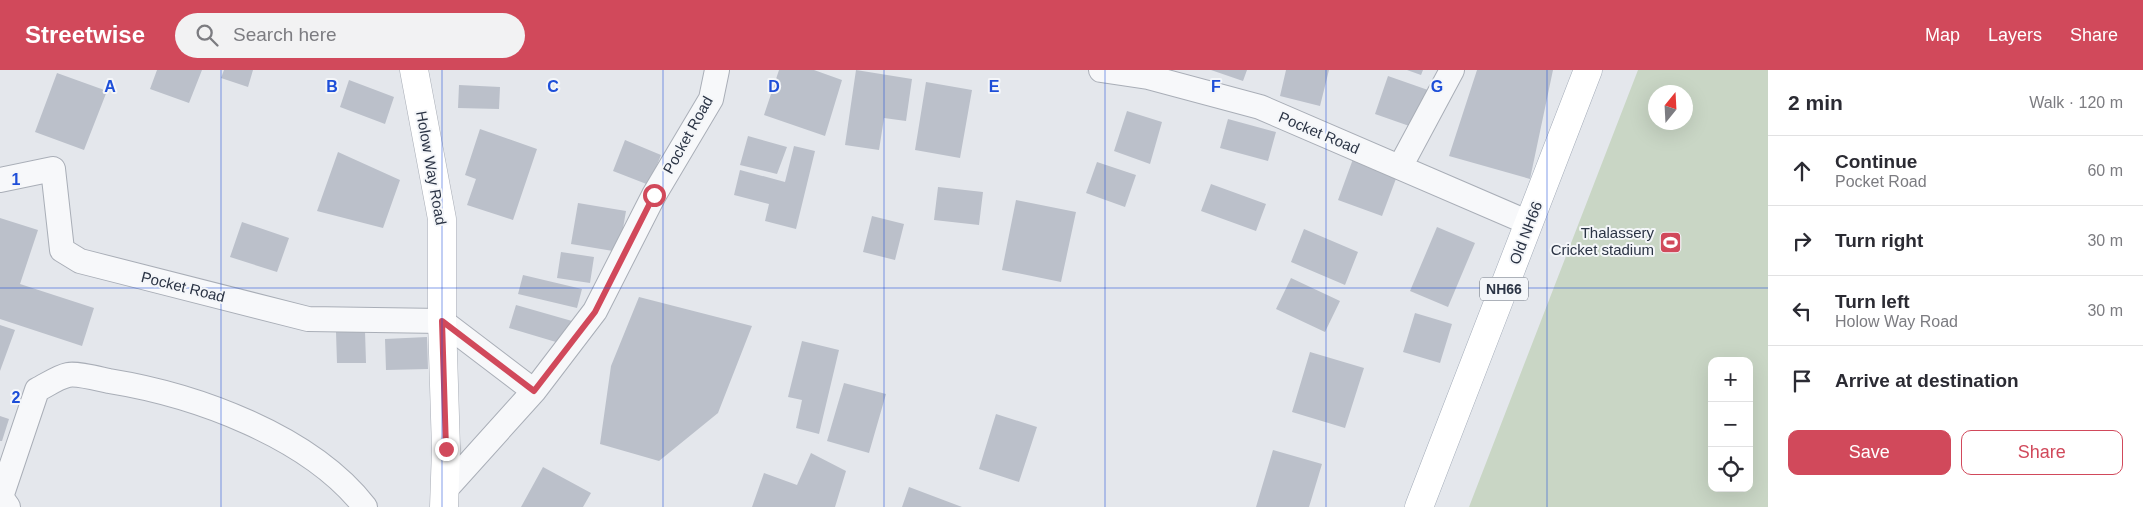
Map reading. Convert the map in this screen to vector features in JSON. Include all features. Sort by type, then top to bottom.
[{"type":"main road","name":"Holow Way Road","points":[[414,70],[442,219],[442,321],[446,449],[444,498]]},
{"type":"main road","name":"Old NH66","points":[[1419,507],[1530,223],[1585,71]]},
{"type":"street","name":"Pocket Road","points":[[444,498],[534,391],[595,312],[654,195],[711,99],[717,70]]},
{"type":"street","name":"Pocket Road","points":[[1101,70],[1148,77],[1260,107],[1530,223]]},
{"type":"street","points":[[1400,167],[1452,70]]},
{"type":"street","name":"Pocket Road","points":[[0,180],[53,169],[62,250],[80,261],[308,319],[442,321]]},
{"type":"street","points":[[442,321],[534,391]]},
{"type":"street","points":[[8,507],[1,497],[38,390],[69,374],[134,385],[229,414],[288,441],[350,487],[365,507]]},
{"type":"green space","name":"Thalassery Cricket stadium","points":[[1638,70],[1768,70],[1768,507],[1469,507]]},
{"type":"building","points":[[157,70],[202,70],[189,103],[150,89]]},
{"type":"building","points":[[224,70],[253,70],[248,87],[221,78]]},
{"type":"building","points":[[779,70],[814,70],[842,80],[825,136],[764,115]]},
{"type":"building","points":[[856,70],[912,79],[906,121],[884,118],[879,150],[845,145]]},
{"type":"building","points":[[1211,70],[1247,70],[1243,81]]},
{"type":"building","points":[[1286,70],[1329,70],[1320,106],[1280,96]]},
{"type":"building","points":[[1407,70],[1423,70],[1421,75]]},
{"type":"building","points":[[1477,70],[1553,70],[1530,179],[1449,156]]},
{"type":"building","points":[[57,73],[107,91],[84,150],[35,132]]},
{"type":"building","points":[[1388,76],[1428,90],[1415,128],[1375,114]]},
{"type":"building","points":[[349,80],[394,97],[385,124],[340,107]]},
{"type":"building","points":[[926,82],[972,90],[960,158],[915,150]]},
{"type":"building","points":[[459,85],[500,87],[499,109],[458,108]]},
{"type":"building","points":[[1127,111],[1162,122],[1150,164],[1114,151]]},
{"type":"building","points":[[1228,119],[1276,132],[1268,161],[1220,148]]},
{"type":"building","points":[[480,129],[537,149],[513,220],[467,205],[476,179],[465,175]]},
{"type":"building","points":[[748,136],[787,147],[777,174],[740,165]]},
{"type":"building","points":[[625,140],[661,155],[649,185],[613,171]]},
{"type":"building","points":[[794,146],[815,151],[796,229],[765,221],[769,204],[734,195],[740,170],[785,182]]},
{"type":"building","points":[[338,152],[400,180],[383,228],[317,211]]},
{"type":"building","points":[[1353,159],[1397,176],[1382,216],[1338,200]]},
{"type":"building","points":[[1097,162],[1136,175],[1125,207],[1086,193]]},
{"type":"building","points":[[1211,184],[1266,204],[1256,231],[1201,211]]},
{"type":"building","points":[[938,187],[983,192],[979,225],[934,220]]},
{"type":"building","points":[[1016,200],[1076,212],[1061,282],[1002,270]]},
{"type":"building","points":[[578,203],[626,211],[619,252],[571,244]]},
{"type":"building","points":[[872,216],[904,224],[895,260],[863,252]]},
{"type":"building","points":[[0,218],[38,230],[20,284],[94,308],[82,346],[0,319]]},
{"type":"building","points":[[242,222],[289,238],[277,272],[230,257]]},
{"type":"building","points":[[1437,227],[1475,243],[1448,307],[1410,291]]},
{"type":"building","points":[[1304,229],[1358,252],[1345,285],[1291,262]]},
{"type":"building","points":[[561,252],[594,257],[590,283],[557,278]]},
{"type":"building","points":[[523,275],[582,289],[577,308],[518,294]]},
{"type":"building","points":[[1291,278],[1340,301],[1325,332],[1276,309]]},
{"type":"building","points":[[639,297],[752,326],[718,413],[659,461],[600,444],[611,366]]},
{"type":"building","points":[[516,305],[572,321],[566,345],[509,328]]},
{"type":"building","points":[[1415,313],[1452,324],[1440,363],[1403,352]]},
{"type":"building","points":[[0,325],[15,330],[0,371]]},
{"type":"building","points":[[365,331],[366,363],[337,363],[336,332]]},
{"type":"building","points":[[427,337],[428,369],[386,370],[385,339]]},
{"type":"building","points":[[802,341],[839,350],[819,434],[796,428],[802,400],[788,397]]},
{"type":"building","points":[[1310,352],[1364,368],[1345,428],[1292,412]]},
{"type":"building","points":[[844,383],[886,394],[869,453],[827,441]]},
{"type":"building","points":[[996,414],[1037,427],[1019,482],[979,469]]},
{"type":"building","points":[[0,416],[9,419],[2,441],[0,441]]},
{"type":"building","points":[[1273,450],[1322,464],[1309,507],[1256,507]]},
{"type":"building","points":[[811,453],[846,471],[835,507],[752,507],[764,473],[797,485]]},
{"type":"building","points":[[543,467],[591,493],[583,507],[521,507]]},
{"type":"building","points":[[909,487],[962,507],[902,507]]},
{"type":"place","name":"Thalassery Cricket stadium","points":[[1670,242]]},
{"type":"route","points":[[446,449],[442,321],[534,391],[595,312],[654,195]]}]
